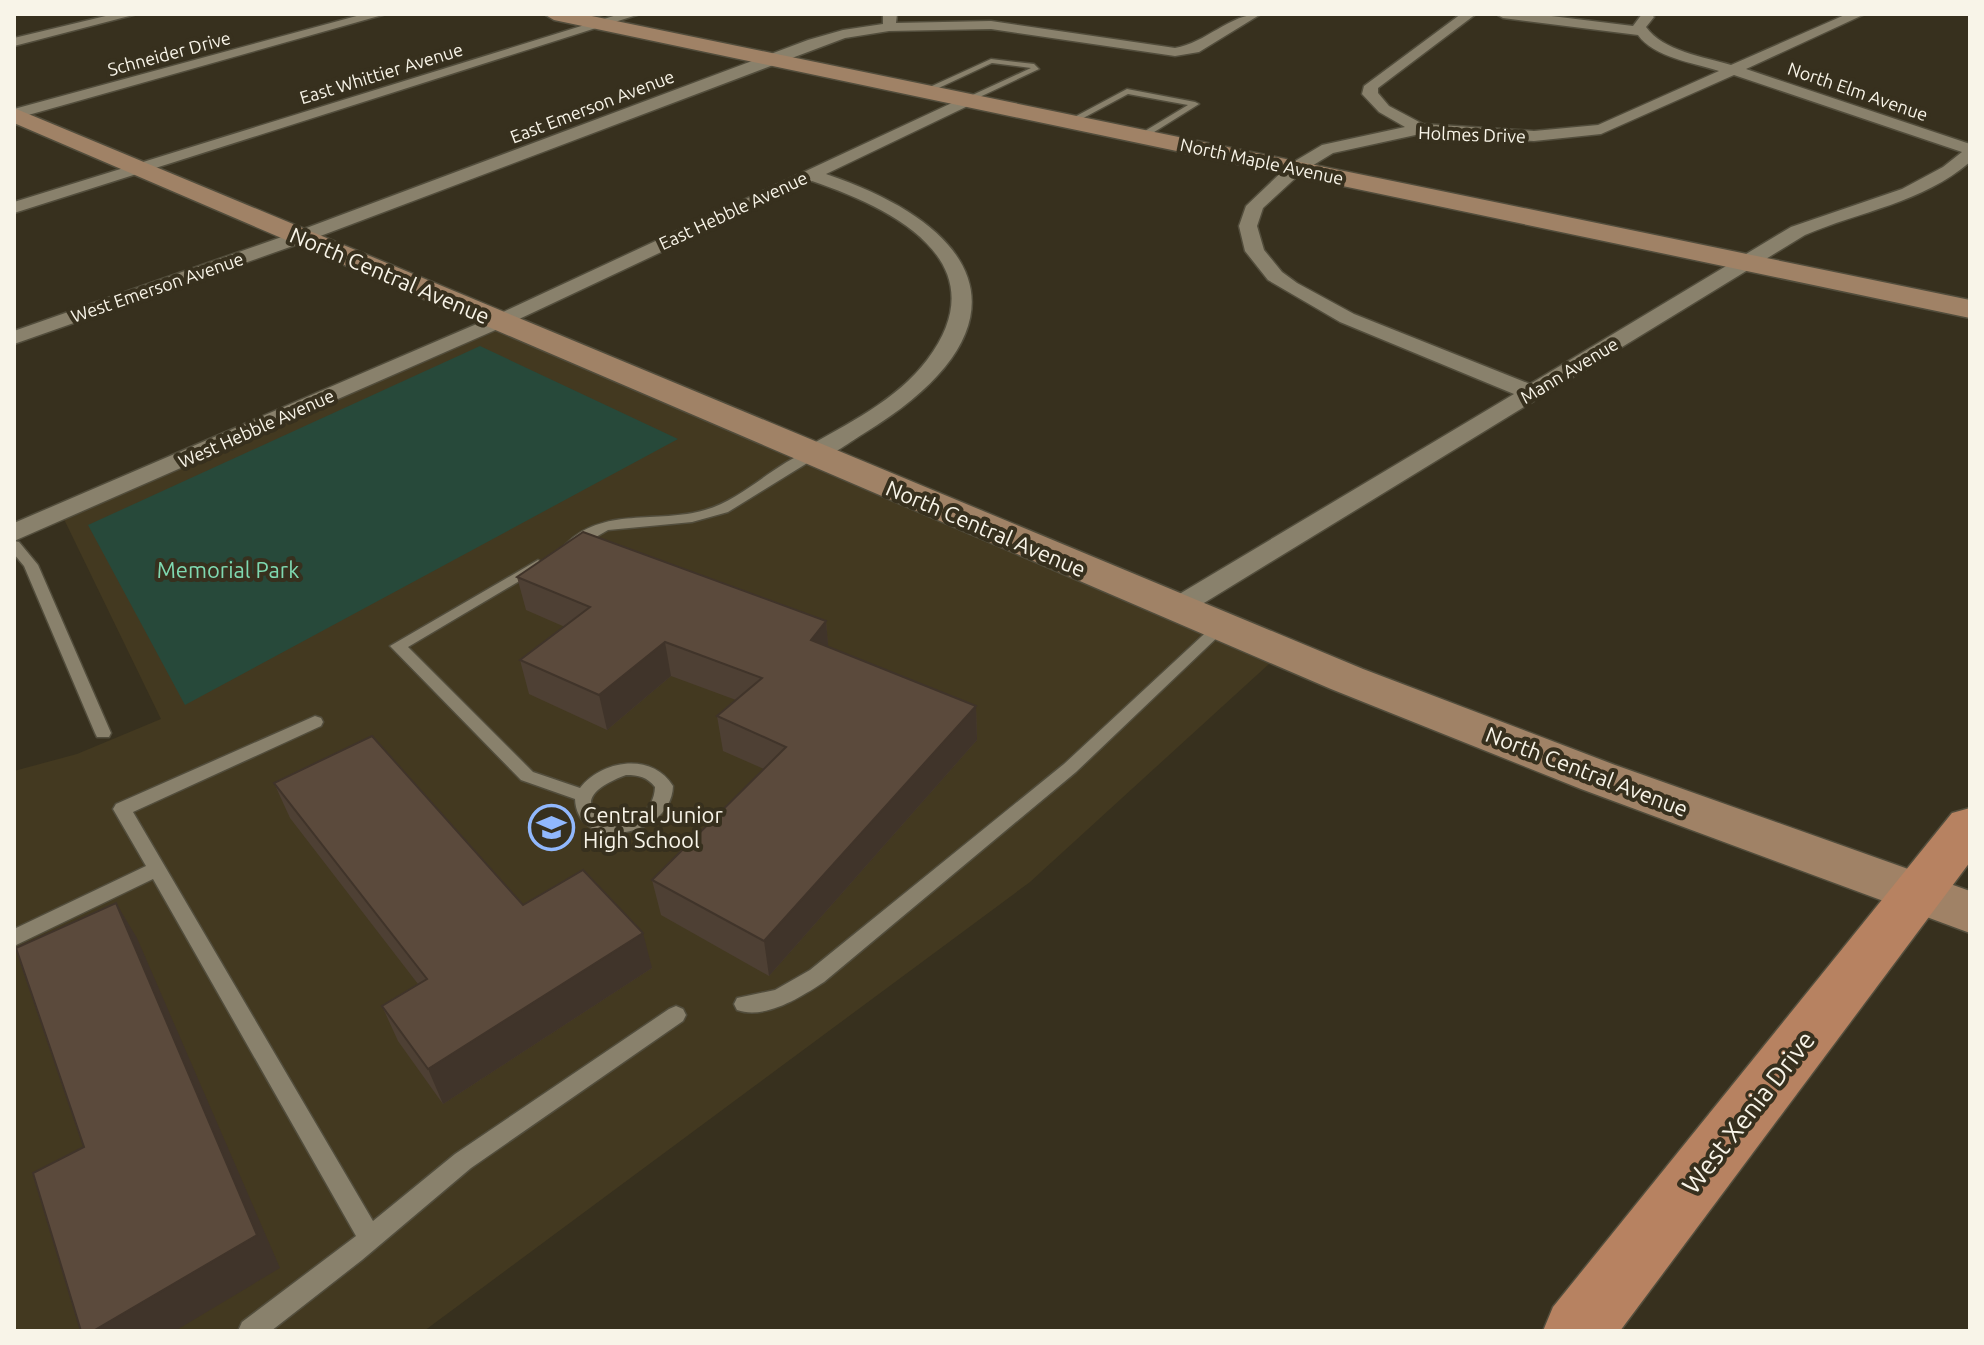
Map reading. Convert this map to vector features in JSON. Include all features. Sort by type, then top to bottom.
[{"type":"main road","name":"West Xenia Drive","points":[[1577,1331],[1944,902],[1970,826]]},
{"type":"street","points":[[14,42],[130,14]]},
{"type":"street","name":"Schneider Drive","points":[[14,114],[379,14]]},
{"type":"street","name":"North Maple Avenue","points":[[554,14],[1970,309]]},
{"type":"street","name":"East Whittier Avenue","points":[[14,208],[633,14]]},
{"type":"street","points":[[1016,27],[1175,52],[1194,49],[1254,14]]},
{"type":"street","points":[[1420,129],[1376,103],[1370,94],[1371,86],[1469,14]]},
{"type":"street","points":[[1503,14],[1641,31],[1642,20],[1652,14]]},
{"type":"street","name":"Holmes Drive","points":[[1532,393],[1330,310],[1275,276],[1249,238],[1250,215],[1262,197],[1296,168],[1328,149],[1420,129],[1534,136],[1588,132],[1611,125],[1858,14]]},
{"type":"street","points":[[1016,27],[1045,19]]},
{"type":"street","name":"East Emerson Avenue","points":[[300,237],[827,38],[889,21],[1016,27]]},
{"type":"street","name":"North Elm Avenue","points":[[1641,31],[1667,49],[1970,151]]},
{"type":"street","name":"East Hebble Avenue","points":[[496,320],[969,100]]},
{"type":"street","name":"North Central Avenue","points":[[14,114],[1220,627],[1598,777],[1944,902]]},
{"type":"street","name":"Mann Avenue","points":[[1176,608],[1746,262],[1817,222],[1918,191],[1950,173],[1970,151]]},
{"type":"street","points":[[809,174],[868,195],[931,232],[955,266],[962,301],[959,320],[949,344],[914,386],[887,409],[812,454]]},
{"type":"street","name":"West Emerson Avenue","points":[[14,338],[300,237]]},
{"type":"street","name":"West Hebble Avenue","points":[[14,533],[496,320]]},
{"type":"lane","points":[[925,91],[991,61],[1034,66],[1035,69],[969,100]]},
{"type":"lane","points":[[1071,121],[1127,91],[1195,104],[1143,136]]},
{"type":"lane","points":[[584,796],[527,776],[398,646],[604,526],[672,522],[708,515],[723,509],[812,454]]},
{"type":"lane","points":[[14,545],[31,565],[103,733]]},
{"type":"lane","points":[[744,1004],[766,1003],[794,991],[817,976],[1070,768],[1220,627]]},
{"type":"lane","points":[[315,722],[122,809],[370,1238]]},
{"type":"lane","points":[[14,938],[157,869]]},
{"type":"lane","points":[[251,1331],[463,1161],[676,1015]]},
{"type":"shaded area","name":"Central Junior High School","points":[[496,320],[1282,652],[1030,882],[424,1331],[14,1331],[14,771],[77,754],[161,719],[61,513]]},
{"type":"green space","name":"Memorial Park","points":[[480,346],[678,439],[185,705],[88,525]]},
{"type":"building","points":[[583,532],[826,621],[811,640],[976,706],[764,941],[652,880],[786,747],[717,716],[762,678],[665,642],[599,695],[520,660],[590,607],[517,577]]},
{"type":"building","points":[[372,736],[523,905],[583,870],[643,933],[428,1069],[382,1006],[427,979],[274,783]]},
{"type":"building","points":[[116,903],[257,1235],[93,1331],[81,1331],[33,1173],[84,1147],[16,948]]},
{"type":"place","name":"Central Junior High School","points":[[552,827]]}]
